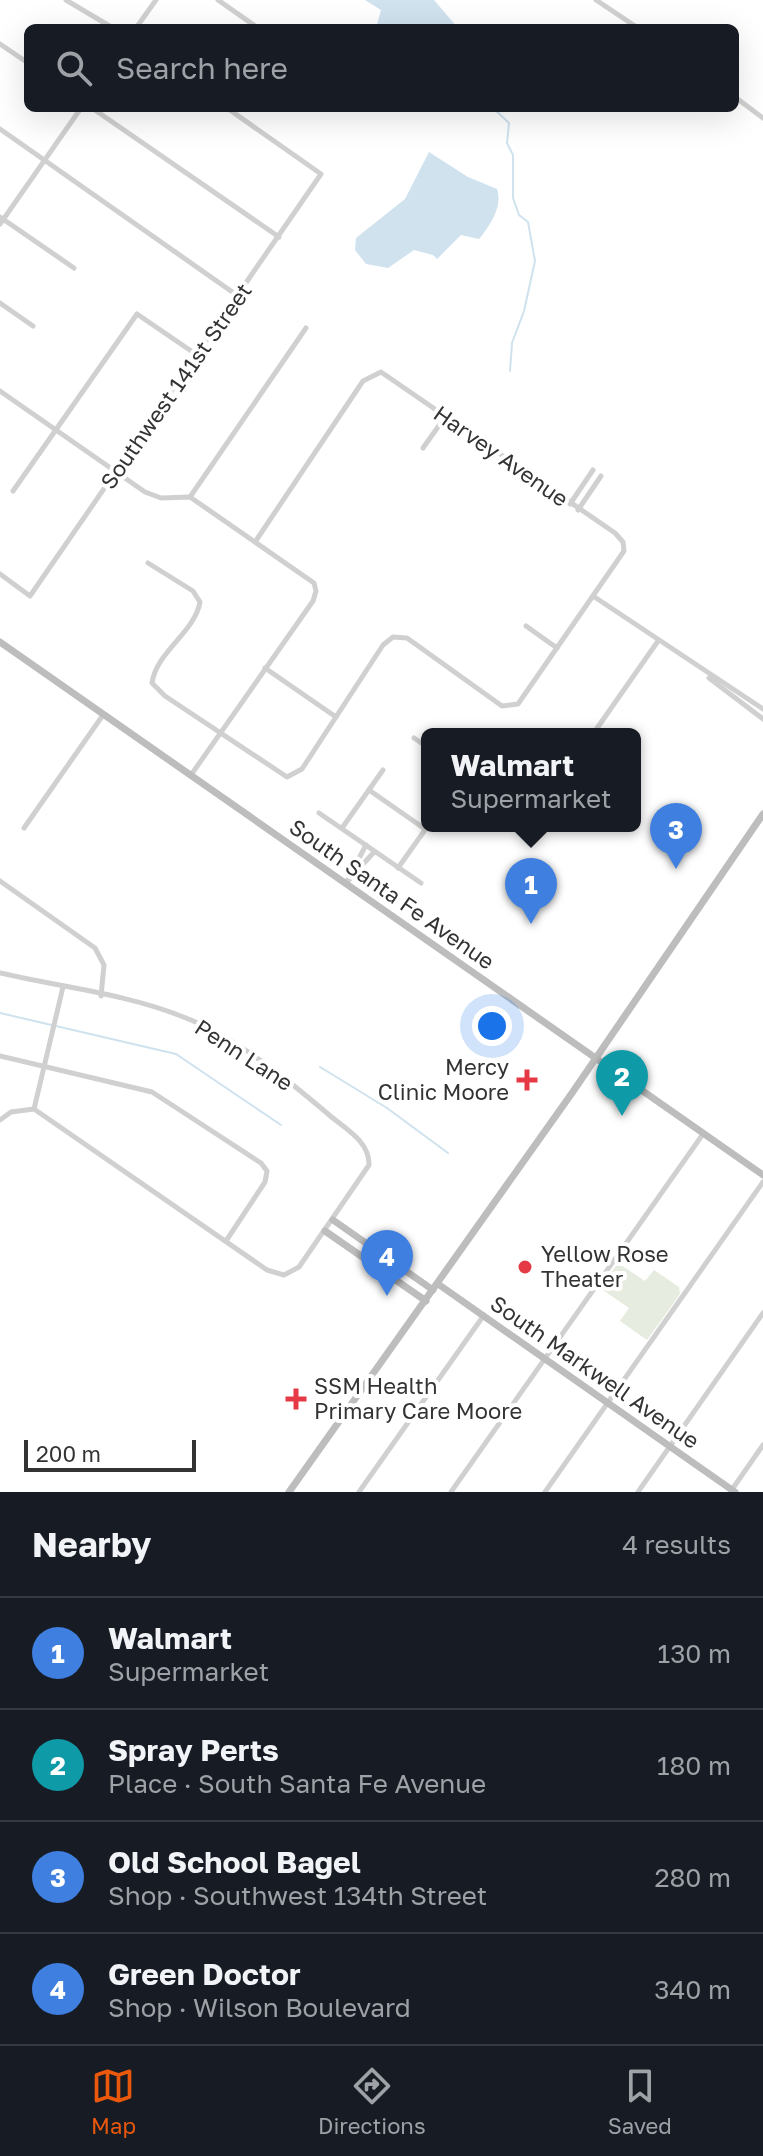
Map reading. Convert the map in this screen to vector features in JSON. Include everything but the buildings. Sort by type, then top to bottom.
[{"type":"main road","name":"South Santa Fe Avenue","points":[[0,642],[763,1175]]},
{"type":"main road","points":[[289,1492],[426,1301],[763,814]]},
{"type":"main road","name":"South Markwell Avenue","points":[[333,1220],[484,1315],[732,1491]]},
{"type":"main road","points":[[325,1231],[426,1301]]},
{"type":"street","points":[[66,0],[106,24]]},
{"type":"street","points":[[139,24],[156,0]]},
{"type":"street","points":[[218,0],[252,24]]},
{"type":"street","points":[[596,0],[632,24]]},
{"type":"street","points":[[0,44],[24,60]]},
{"type":"street","points":[[739,100],[763,118]]},
{"type":"street","points":[[74,268],[1,220],[78,112]]},
{"type":"street","points":[[98,112],[279,237]]},
{"type":"street","name":"Southwest 141st Street","points":[[3,576],[30,596],[321,174],[233,112]]},
{"type":"street","points":[[0,129],[238,296]]},
{"type":"street","points":[[0,303],[33,326]]},
{"type":"street","points":[[13,491],[137,314],[197,355]]},
{"type":"street","points":[[190,497],[306,328]]},
{"type":"street","name":"Harvey Avenue","points":[[255,542],[363,381],[374,373],[389,376],[615,533],[624,545],[621,557],[593,596]]},
{"type":"street","points":[[0,391],[151,496],[190,497],[309,577],[316,588],[313,601],[190,776]]},
{"type":"street","points":[[423,448],[445,417]]},
{"type":"street","points":[[570,504],[593,470]]},
{"type":"street","points":[[578,510],[601,476]]},
{"type":"street","points":[[586,481],[593,487]]},
{"type":"street","points":[[148,563],[193,591],[200,602],[197,613],[155,670],[152,683],[165,696],[278,773],[290,776],[302,769],[383,645],[393,637],[407,638],[498,703],[510,707],[523,699],[593,596],[763,709]]},
{"type":"street","points":[[0,586],[3,576]]},
{"type":"street","points":[[526,626],[557,648]]},
{"type":"street","points":[[597,728],[658,641]]},
{"type":"street","points":[[693,665],[763,719]]},
{"type":"street","points":[[265,668],[336,717]]},
{"type":"street","points":[[24,828],[103,715]]},
{"type":"street","points":[[414,738],[421,743]]},
{"type":"street","points":[[342,829],[383,770]]},
{"type":"street","points":[[369,790],[421,824]]},
{"type":"street","points":[[319,813],[421,883]]},
{"type":"street","points":[[398,868],[423,832]]},
{"type":"street","points":[[346,883],[366,845]]},
{"type":"street","points":[[346,883],[374,852]]},
{"type":"street","points":[[0,881],[95,948],[104,965],[101,996]]},
{"type":"street","name":"Penn Lane","points":[[0,973],[175,1014],[209,1029],[308,1097],[361,1141],[369,1157],[364,1175],[333,1220]]},
{"type":"street","points":[[34,1109],[63,987]]},
{"type":"street","points":[[0,1056],[160,1095],[261,1163],[268,1174],[226,1241]]},
{"type":"street","points":[[0,1120],[11,1112],[34,1109],[267,1270],[288,1274],[299,1267],[333,1220]]},
{"type":"street","points":[[451,1492],[703,1134]]},
{"type":"street","points":[[545,1492],[763,1182]]},
{"type":"street","points":[[638,1492],[763,1313]]},
{"type":"street","points":[[359,1492],[484,1315]]},
{"type":"street","points":[[732,1491],[763,1445]]},
{"type":"shaded area","points":[[618,1263],[645,1281],[654,1270],[679,1287],[680,1294],[647,1340],[620,1321],[629,1308],[600,1288]]},
{"type":"water","points":[[365,0],[434,0],[455,24],[377,24],[381,10]]},
{"type":"water","points":[[429,152],[468,177],[497,189],[497,209],[491,222],[479,239],[461,235],[437,259],[414,250],[388,268],[366,264],[355,250],[356,238],[405,199]]},
{"type":"waterway","points":[[497,112],[509,123],[507,143],[513,155],[513,198],[519,215],[528,222],[535,261],[524,311],[512,343],[510,371]]},
{"type":"waterway","points":[[0,1013],[176,1054],[281,1125]]},
{"type":"waterway","points":[[320,1067],[387,1108],[448,1153]]},
{"type":"place","name":"Old School Bagel","points":[[676,869]]},
{"type":"place","name":"Walmart","points":[[531,924]]},
{"type":"place","name":"Mercy Clinic Moore","points":[[527,1080]]},
{"type":"place","name":"Spray Perts","points":[[622,1116]]},
{"type":"place","name":"Yellow Rose Theater","points":[[525,1267]]},
{"type":"place","name":"Green Doctor","points":[[387,1296]]},
{"type":"place","name":"SSM Health Primary Care Moore","points":[[296,1399]]}]
